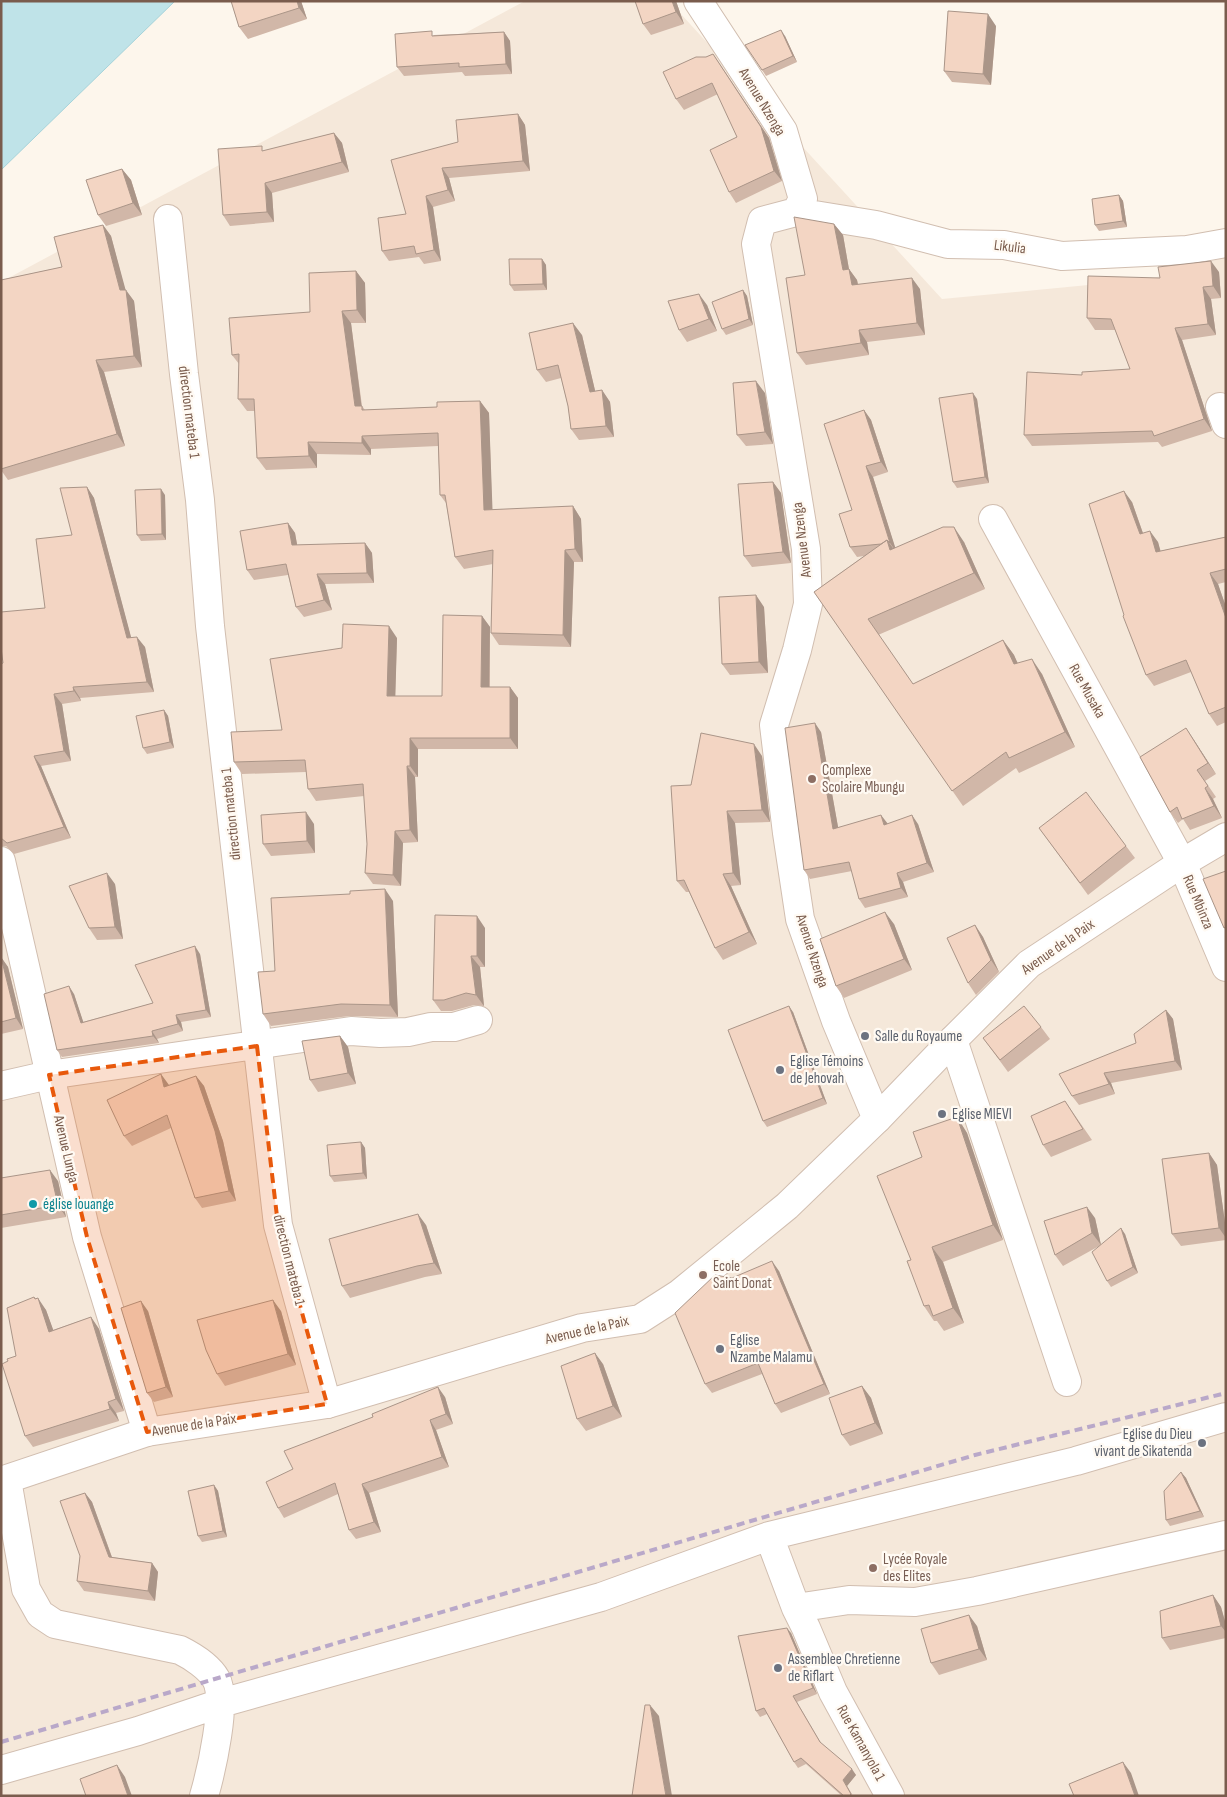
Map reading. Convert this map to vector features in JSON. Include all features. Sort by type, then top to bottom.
[{"type":"street","name":"Avenue Nzenga","points":[[698,1],[783,131],[803,199],[796,212],[762,221],[756,244],[806,549],[807,575],[808,604],[797,650],[774,725],[786,833],[800,919],[836,1021],[877,1119]]},
{"type":"street","name":"Likulia","points":[[796,212],[876,225],[948,244],[1004,245],[1062,256],[1187,250],[1226,243]]},
{"type":"street","name":"direction mateba 1","points":[[168,219],[184,374],[200,500],[210,626],[278,1225],[327,1404]]},
{"type":"street","name":"Rue Musaka","points":[[993,519],[1182,863]]},
{"type":"street","name":"Avenue de la Paix","points":[[4,1481],[147,1432],[327,1404],[582,1328],[640,1319],[679,1294],[787,1206],[877,1119],[1029,964],[1182,863],[1226,837]]},
{"type":"street","name":"Avenue Lunga","points":[[1,861],[87,1237],[147,1432]]},
{"type":"street","name":"Rue Mbinza","points":[[1182,863],[1226,967]]},
{"type":"street","points":[[1,1086],[49,1075],[352,1031],[380,1034],[408,1032],[431,1027],[454,1027],[478,1020]]},
{"type":"street","points":[[953,1040],[1068,1382]]},
{"type":"street","points":[[1,1770],[138,1731],[221,1703],[601,1597],[769,1536],[1076,1461],[1226,1417]]},
{"type":"street","points":[[4,1481],[26,1589],[40,1614],[55,1624],[180,1650],[193,1656],[216,1679],[221,1703],[213,1756],[204,1796]]},
{"type":"street","points":[[796,1608],[848,1600],[915,1602],[933,1599],[977,1591],[1226,1535]]},
{"type":"street","name":"Rue Kamanyola 1","points":[[769,1536],[796,1608],[834,1692],[890,1796]]},
{"type":"highlighted area","points":[[257,1046],[278,1225],[327,1404],[147,1432],[87,1237],[49,1075]]},
{"type":"shaded area","points":[[525,1],[669,1],[942,299],[1150,279],[1226,257],[1226,1796],[1,1796],[1,282]]},
{"type":"water","points":[[1,1],[175,1],[1,170]]},
{"type":"building","points":[[231,1],[297,1],[299,8],[239,27]]},
{"type":"building","points":[[635,1],[672,1],[676,12],[643,24]]},
{"type":"building","points":[[948,11],[988,14],[983,74],[944,71]]},
{"type":"building","points":[[781,30],[793,56],[762,70],[745,45]]},
{"type":"building","points":[[432,31],[432,36],[504,32],[506,64],[459,67],[459,63],[397,67],[395,34]]},
{"type":"building","points":[[713,54],[761,127],[774,171],[729,192],[710,150],[737,137],[712,83],[676,99],[663,72],[696,57],[706,57]]},
{"type":"building","points":[[518,114],[523,161],[442,168],[448,190],[426,196],[434,250],[416,254],[414,246],[382,251],[378,218],[406,214],[391,160],[458,142],[456,120]]},
{"type":"building","points":[[334,133],[342,162],[265,183],[267,212],[223,215],[218,149],[262,146],[262,151]]},
{"type":"building","points":[[122,169],[133,203],[98,215],[86,180]]},
{"type":"building","points":[[1119,195],[1123,221],[1095,225],[1092,199]]},
{"type":"building","points":[[794,217],[834,224],[843,270],[849,269],[852,285],[912,278],[917,323],[859,330],[861,343],[797,353],[786,278],[805,275]]},
{"type":"building","points":[[103,225],[120,290],[126,290],[134,356],[96,360],[117,434],[1,469],[1,280],[62,267],[54,237]]},
{"type":"building","points":[[509,259],[542,259],[543,284],[510,285]]},
{"type":"building","points":[[1211,261],[1213,286],[1203,287],[1208,324],[1175,328],[1204,419],[1154,436],[1152,431],[1024,435],[1027,372],[1082,375],[1082,372],[1130,369],[1111,319],[1087,318],[1088,276],[1160,278],[1158,267]]},
{"type":"building","points":[[356,271],[357,310],[342,311],[355,406],[362,406],[362,410],[437,407],[437,402],[480,401],[484,510],[573,506],[575,549],[565,550],[563,635],[491,633],[493,550],[455,557],[445,495],[440,495],[438,433],[362,436],[362,443],[308,442],[309,456],[257,458],[254,399],[238,399],[239,354],[232,355],[229,318],[310,312],[309,273]]},
{"type":"building","points":[[743,290],[749,319],[722,329],[712,302]]},
{"type":"building","points":[[699,294],[709,319],[679,330],[668,301]]},
{"type":"building","points":[[573,323],[590,392],[602,390],[606,426],[571,429],[568,406],[558,365],[537,370],[529,333]]},
{"type":"building","points":[[756,381],[765,432],[737,435],[733,383]]},
{"type":"building","points":[[973,393],[985,477],[953,482],[939,398]]},
{"type":"building","points":[[864,410],[881,462],[866,466],[890,543],[887,540],[881,544],[850,547],[839,514],[852,510],[824,424]]},
{"type":"building","points":[[773,482],[783,552],[744,556],[738,484]]},
{"type":"building","points":[[87,487],[127,638],[137,637],[147,682],[73,687],[74,691],[54,694],[64,751],[34,756],[64,827],[7,843],[1,838],[1,664],[3,663],[1,612],[45,608],[36,539],[72,535],[60,488]]},
{"type":"building","points":[[161,489],[162,534],[137,535],[135,490]]},
{"type":"building","points":[[1124,491],[1140,534],[1150,531],[1156,552],[1226,537],[1226,569],[1210,573],[1226,618],[1226,707],[1209,714],[1186,660],[1146,675],[1123,616],[1089,504]]},
{"type":"building","points":[[288,523],[292,545],[365,543],[367,573],[317,574],[324,600],[296,607],[286,564],[247,570],[240,531]]},
{"type":"building","points":[[943,527],[954,527],[974,573],[868,619],[913,684],[1003,640],[1014,664],[1032,659],[1065,732],[1009,758],[1006,752],[952,791],[814,592],[887,540],[890,550]]},
{"type":"building","points":[[756,595],[759,662],[722,664],[719,597]]},
{"type":"building","points":[[443,615],[482,616],[481,687],[510,687],[510,738],[410,738],[410,766],[407,766],[410,830],[395,831],[393,875],[365,873],[367,844],[363,784],[308,789],[305,760],[234,762],[231,732],[282,730],[270,659],[342,648],[343,624],[389,626],[387,696],[442,696]]},
{"type":"building","points":[[164,710],[170,742],[143,748],[136,716]]},
{"type":"building","points":[[815,723],[833,829],[881,815],[884,825],[912,815],[927,863],[897,873],[901,888],[859,899],[849,862],[804,870],[785,728]]},
{"type":"building","points":[[1186,728],[1208,763],[1197,770],[1208,786],[1205,788],[1214,806],[1182,819],[1177,807],[1170,812],[1140,757]]},
{"type":"building","points":[[701,733],[754,744],[762,810],[727,811],[733,873],[723,874],[749,932],[715,948],[684,880],[677,881],[671,786],[691,785]]},
{"type":"building","points":[[1086,792],[1126,846],[1080,883],[1039,828]]},
{"type":"building","points":[[306,812],[307,841],[263,844],[261,815]]},
{"type":"building","points":[[1226,871],[1226,927],[1224,928],[1203,879]]},
{"type":"building","points":[[107,873],[115,927],[89,928],[69,886]]},
{"type":"building","points":[[385,889],[390,1005],[341,1004],[263,1014],[258,972],[275,971],[271,898],[350,894],[350,891]]},
{"type":"building","points":[[885,912],[904,959],[836,986],[820,939]]},
{"type":"building","points":[[435,915],[477,916],[477,956],[471,956],[476,995],[466,993],[444,1000],[433,1000]]},
{"type":"building","points":[[975,925],[991,960],[968,983],[947,938]]},
{"type":"building","points":[[195,946],[206,1010],[176,1015],[178,1024],[152,1031],[153,1036],[57,1050],[44,994],[69,986],[81,1023],[153,1003],[135,965]]},
{"type":"building","points":[[1,957],[16,1018],[1,1022]]},
{"type":"building","name":"Eglise Témoins de Jehovah","points":[[789,1006],[823,1098],[763,1121],[728,1030]]},
{"type":"building","points":[[1024,1006],[1041,1027],[1000,1060],[983,1038]]},
{"type":"building","points":[[1166,1010],[1175,1061],[1104,1073],[1109,1084],[1072,1096],[1059,1074],[1136,1043],[1134,1034]]},
{"type":"building","points":[[340,1036],[348,1073],[310,1080],[302,1041]]},
{"type":"building","points":[[161,1074],[164,1087],[196,1076],[215,1131],[229,1191],[195,1198],[167,1115],[124,1136],[107,1100]]},
{"type":"building","points":[[1065,1101],[1083,1129],[1043,1145],[1031,1116]]},
{"type":"building","points":[[957,1117],[993,1225],[932,1247],[953,1308],[933,1316],[929,1305],[924,1306],[907,1261],[911,1260],[877,1176],[922,1157],[913,1132]]},
{"type":"building","points":[[361,1142],[363,1173],[330,1176],[327,1145]]},
{"type":"building","points":[[1209,1153],[1219,1228],[1172,1234],[1162,1159]]},
{"type":"building","points":[[50,1170],[58,1205],[1,1215],[1,1178]]},
{"type":"building","points":[[1087,1207],[1092,1233],[1055,1255],[1044,1221]]},
{"type":"building","points":[[418,1214],[434,1263],[342,1286],[329,1239]]},
{"type":"building","points":[[1121,1228],[1133,1267],[1107,1281],[1092,1252]]},
{"type":"building","points":[[772,1261],[824,1384],[775,1404],[758,1363],[705,1384],[675,1313],[715,1275],[732,1278]]},
{"type":"building","points":[[34,1297],[35,1299],[38,1298],[49,1332],[91,1317],[116,1399],[108,1402],[110,1409],[25,1436],[2,1364],[8,1361],[7,1359],[16,1356],[7,1308]]},
{"type":"building","points":[[273,1300],[288,1354],[217,1374],[206,1350],[197,1320]]},
{"type":"building","points":[[141,1301],[166,1387],[147,1393],[121,1308]]},
{"type":"building","points":[[595,1353],[613,1406],[577,1419],[561,1366]]},
{"type":"building","points":[[862,1386],[875,1423],[842,1435],[829,1398]]},
{"type":"building","points":[[438,1387],[446,1414],[430,1420],[442,1457],[362,1484],[374,1522],[349,1530],[335,1483],[278,1508],[266,1482],[293,1469],[284,1451],[373,1417],[372,1414]]},
{"type":"building","points":[[1181,1472],[1200,1511],[1166,1520],[1164,1491]]},
{"type":"building","points":[[214,1485],[223,1531],[198,1536],[188,1491]]},
{"type":"building","points":[[85,1493],[109,1557],[152,1563],[148,1591],[77,1581],[80,1556],[60,1501]]},
{"type":"building","points":[[1213,1595],[1221,1626],[1162,1638],[1160,1611]]},
{"type":"building","points":[[969,1615],[979,1649],[931,1663],[921,1629]]},
{"type":"building","points":[[787,1628],[813,1688],[793,1696],[820,1742],[852,1769],[843,1780],[851,1794],[849,1796],[844,1796],[801,1758],[794,1762],[764,1708],[756,1711],[738,1636]]},
{"type":"building","points":[[645,1705],[650,1705],[666,1796],[632,1796]]},
{"type":"building","points":[[1123,1762],[1135,1796],[1074,1796],[1069,1784]]},
{"type":"building","points":[[117,1765],[128,1796],[86,1796],[80,1779]]},
{"type":"railway","points":[[1,1742],[975,1455],[1226,1393]]},
{"type":"place","name":"Complexe Scolaire Mbungu","points":[[812,779]]},
{"type":"place","name":"Salle du Royaume","points":[[865,1036]]},
{"type":"place","name":"Eglise Témoins de Jehovah","points":[[780,1070]]},
{"type":"place","name":"Eglise MIEVI","points":[[942,1114]]},
{"type":"place","name":"église louange","points":[[33,1204]]},
{"type":"place","name":"Ecole Saint Donat","points":[[703,1275]]},
{"type":"place","name":"Eglise Nzambe Malamu","points":[[720,1349]]},
{"type":"place","name":"Eglise du Dieu vivant de Sikatenda","points":[[1202,1443]]},
{"type":"place","name":"Lycée Royale des Elites","points":[[873,1568]]},
{"type":"place","name":"Assemblee Chretienne de Riflart","points":[[778,1668]]}]
